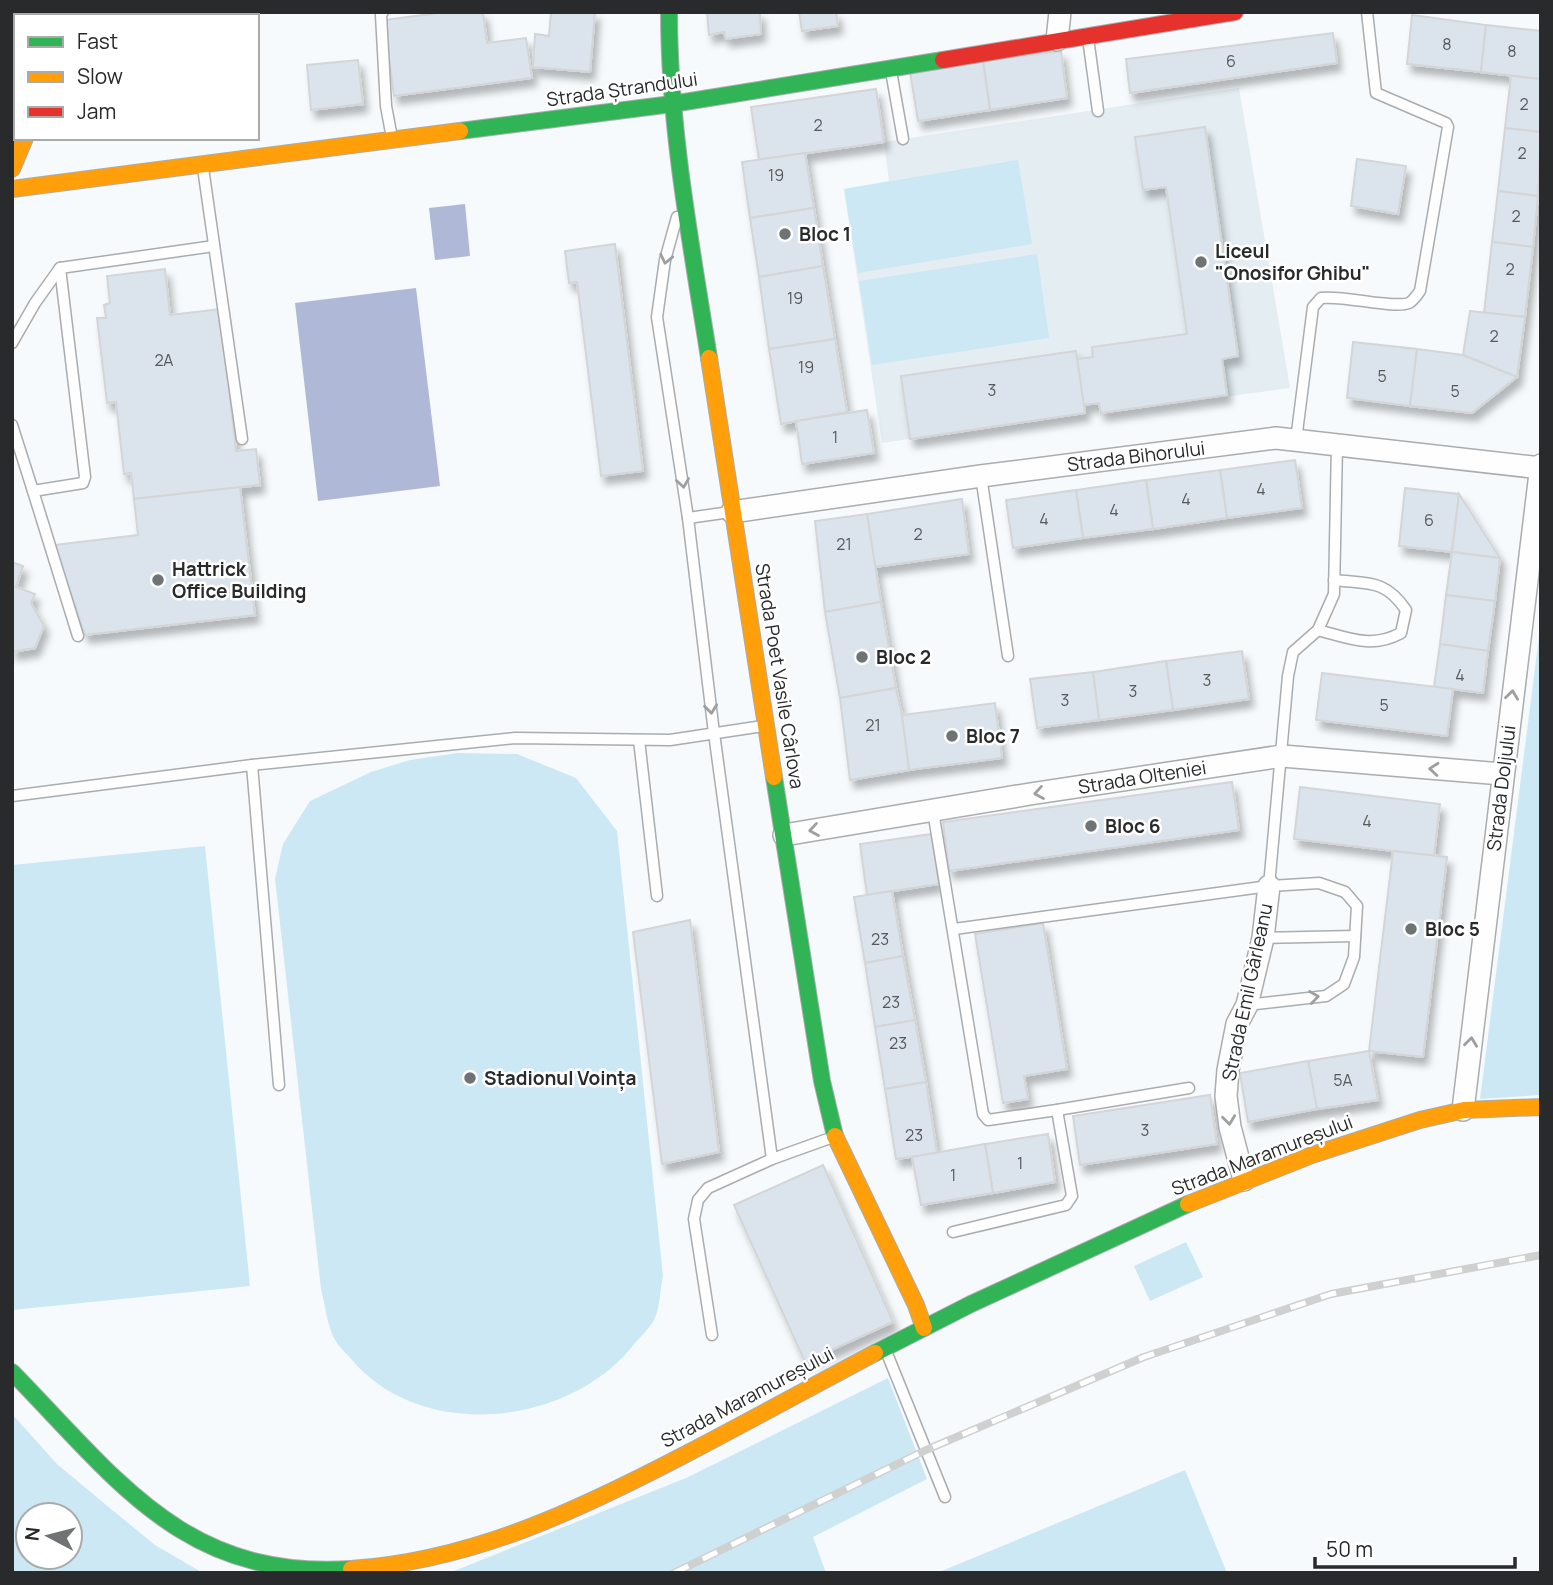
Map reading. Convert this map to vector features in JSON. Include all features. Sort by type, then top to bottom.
[{"type":"street","name":"Strada Poet Vasile Cârlova","points":[[669,12],[672,104],[683,193],[822,1081],[835,1136],[924,1328]]},
{"type":"street","points":[[1057,40],[1060,12]]},
{"type":"street","name":"Strada Ștrandului","points":[[12,189],[672,104],[1235,12]]},
{"type":"street","points":[[12,169],[24,140]]},
{"type":"street","name":"Strada Bihorului","points":[[732,512],[981,476],[1276,438],[1541,467]]},
{"type":"street","name":"Strada Doljului","points":[[1463,1110],[1541,467]]},
{"type":"street","name":"Strada Olteniei","points":[[784,835],[1282,756],[1502,774]]},
{"type":"street","name":"Strada Emil Gârleanu","points":[[1244,1180],[1232,1139],[1226,1096],[1228,1070],[1237,1024],[1247,1005],[1263,938],[1269,886]]},
{"type":"street","name":"Strada Maramureșului","points":[[12,1372],[106,1470],[188,1536],[226,1554],[260,1564],[298,1570],[348,1570],[408,1565],[464,1552],[517,1535],[598,1498],[924,1328],[1244,1180],[1401,1126],[1463,1110],[1541,1107]]},
{"type":"lane","points":[[383,12],[386,106],[392,140]]},
{"type":"lane","points":[[1296,440],[1313,307],[1321,298],[1336,296],[1401,305],[1413,302],[1420,291],[1448,127],[1446,123],[1376,93],[1367,12]]},
{"type":"lane","points":[[1087,36],[1098,110]]},
{"type":"lane","points":[[890,68],[902,139]]},
{"type":"lane","points":[[203,163],[242,439]]},
{"type":"lane","points":[[683,193],[665,260],[657,317],[688,518],[714,733],[772,1159]]},
{"type":"lane","points":[[12,343],[60,268],[214,246]]},
{"type":"lane","points":[[33,491],[83,483],[85,477],[60,268]]},
{"type":"lane","points":[[12,425],[78,636]]},
{"type":"lane","points":[[1269,886],[1288,676],[1293,652],[1318,630],[1334,594],[1336,444]]},
{"type":"lane","points":[[981,476],[1008,656]]},
{"type":"lane","points":[[688,518],[732,512]]},
{"type":"lane","points":[[1318,630],[1358,641],[1387,641],[1401,633],[1406,610],[1395,594],[1383,586],[1334,580]]},
{"type":"lane","points":[[12,796],[252,765],[515,738],[670,740],[766,726]]},
{"type":"lane","points":[[639,740],[657,896]]},
{"type":"lane","points":[[252,765],[279,1084]]},
{"type":"lane","points":[[933,811],[983,1114],[988,1120],[1189,1088]]},
{"type":"lane","points":[[954,929],[1269,886],[1319,883],[1345,892],[1357,906],[1354,957],[1344,984],[1326,996],[1247,1005]]},
{"type":"lane","points":[[1263,938],[1355,936]]},
{"type":"lane","points":[[953,1232],[1066,1205],[1072,1196],[1057,1110]]},
{"type":"lane","points":[[712,1335],[694,1219],[698,1200],[708,1188],[772,1159],[835,1136]]},
{"type":"lane","points":[[885,1348],[945,1497]]},
{"type":"shaded area","points":[[1239,88],[1290,388],[1101,413],[1099,403],[1084,405],[1085,413],[882,443],[844,189],[889,181],[884,142]]},
{"type":"shaded area","points":[[1018,160],[1032,244],[858,273],[844,189]]},
{"type":"shaded area","points":[[465,204],[470,256],[435,260],[429,208]]},
{"type":"shaded area","points":[[1037,254],[1049,338],[872,365],[859,281]]},
{"type":"shaded area","points":[[416,288],[440,486],[318,501],[295,303]]},
{"type":"shaded area","points":[[1541,621],[1541,1095],[1480,1099]]},
{"type":"shaded area","name":"Stadionul Voința","points":[[458,753],[517,754],[576,778],[617,831],[663,1276],[655,1318],[608,1371],[574,1392],[536,1407],[496,1414],[456,1413],[417,1404],[382,1387],[352,1360],[332,1334],[321,1289],[275,879],[283,844],[310,801],[371,772],[410,760]]},
{"type":"shaded area","points":[[205,846],[250,1286],[12,1310],[12,865]]},
{"type":"shaded area","points":[[1186,1242],[1203,1277],[1150,1301],[1134,1266]]},
{"type":"shaded area","points":[[888,1378],[927,1479],[813,1537],[826,1573],[449,1573],[686,1478]]},
{"type":"shaded area","points":[[12,1414],[57,1464],[111,1509],[155,1545],[203,1573],[12,1573]]},
{"type":"shaded area","points":[[1185,1470],[1227,1573],[937,1573],[1154,1483]]},
{"type":"building","points":[[12,12],[33,13],[14,14],[12,52]]},
{"type":"building","points":[[150,12],[170,12],[170,14]]},
{"type":"building","points":[[446,12],[483,12],[487,43],[526,38],[532,78],[394,96],[384,20]]},
{"type":"building","points":[[551,12],[595,12],[590,72],[533,67],[535,34],[549,36]]},
{"type":"building","points":[[707,12],[760,12],[761,34],[726,39],[724,32],[709,35]]},
{"type":"building","points":[[799,12],[836,12],[838,26],[802,31]]},
{"type":"building","points":[[1412,15],[1486,25],[1481,72],[1407,64]]},
{"type":"building","points":[[1486,25],[1541,31],[1541,79],[1481,72]]},
{"type":"building","points":[[1333,33],[1337,63],[1130,93],[1126,59]]},
{"type":"building","points":[[1061,51],[1067,98],[990,110],[983,61]]},
{"type":"building","points":[[358,60],[363,104],[311,110],[307,65]]},
{"type":"building","points":[[983,61],[990,110],[918,121],[910,72]]},
{"type":"building","points":[[1511,76],[1541,79],[1541,132],[1505,128]]},
{"type":"building","points":[[876,89],[884,142],[759,160],[751,107]]},
{"type":"building","name":"Liceul \"Onosifor Ghibu\"","points":[[1205,127],[1238,356],[1222,359],[1227,395],[1101,413],[1099,403],[1083,405],[1077,359],[1093,357],[1092,347],[1187,334],[1166,187],[1143,190],[1135,137]]},
{"type":"building","points":[[1505,128],[1541,132],[1538,196],[1498,191]]},
{"type":"building","points":[[805,153],[814,208],[750,218],[742,162]]},
{"type":"building","points":[[1357,159],[1406,166],[1398,214],[1351,206]]},
{"type":"building","points":[[1498,191],[1538,196],[1533,247],[1492,242]]},
{"type":"building","name":"Bloc 1","points":[[814,208],[823,266],[759,277],[750,218]]},
{"type":"building","points":[[1492,242],[1533,247],[1525,317],[1484,313]]},
{"type":"building","points":[[615,244],[643,471],[601,476],[577,282],[569,283],[565,251]]},
{"type":"building","points":[[823,266],[835,339],[769,349],[759,277]]},
{"type":"building","points":[[165,269],[170,315],[220,309],[236,451],[256,449],[260,485],[134,499],[131,473],[124,474],[116,402],[107,403],[97,318],[106,318],[104,305],[110,303],[107,276]]},
{"type":"building","points":[[1470,311],[1525,317],[1517,377],[1463,355]]},
{"type":"building","points":[[835,339],[847,412],[781,424],[769,349]]},
{"type":"building","points":[[1353,342],[1417,349],[1410,406],[1347,398]]},
{"type":"building","points":[[1417,349],[1463,355],[1517,377],[1472,413],[1410,406]]},
{"type":"building","points":[[1076,351],[1085,413],[910,439],[901,376]]},
{"type":"building","points":[[867,410],[874,453],[802,464],[796,421]]},
{"type":"building","points":[[1295,460],[1302,508],[1227,518],[1220,470]]},
{"type":"building","points":[[1220,470],[1227,518],[1153,529],[1146,480]]},
{"type":"building","points":[[1146,480],[1153,529],[1083,538],[1076,490]]},
{"type":"building","name":"Hattrick Office Building","points":[[240,487],[255,615],[85,635],[54,545],[138,535],[134,499]]},
{"type":"building","points":[[1405,488],[1459,494],[1452,552],[1399,546]]},
{"type":"building","points":[[1076,490],[1083,538],[1013,548],[1006,500]]},
{"type":"building","points":[[1459,494],[1500,558],[1452,552]]},
{"type":"building","points":[[962,499],[969,554],[874,567],[867,514]]},
{"type":"building","points":[[867,514],[881,602],[825,612],[815,521]]},
{"type":"building","points":[[1452,552],[1500,558],[1495,601],[1446,595]]},
{"type":"building","points":[[12,562],[23,566],[16,587],[35,594],[31,603],[44,626],[35,648],[12,652]]},
{"type":"building","points":[[1446,595],[1495,601],[1488,651],[1440,644]]},
{"type":"building","name":"Bloc 2","points":[[881,602],[896,688],[840,698],[825,612]]},
{"type":"building","points":[[1440,644],[1488,651],[1483,693],[1434,687]]},
{"type":"building","points":[[1242,651],[1249,699],[1173,710],[1166,661]]},
{"type":"building","points":[[1166,661],[1173,710],[1099,720],[1093,672]]},
{"type":"building","points":[[1093,672],[1099,720],[1037,728],[1030,679]]},
{"type":"building","points":[[1322,673],[1453,689],[1447,736],[1316,720]]},
{"type":"building","points":[[896,688],[910,770],[850,780],[840,698]]},
{"type":"building","name":"Bloc 7","points":[[995,703],[1002,758],[909,770],[902,715]]},
{"type":"building","name":"Bloc 6","points":[[1232,782],[1239,830],[949,871],[943,822]]},
{"type":"building","points":[[1300,787],[1440,804],[1434,856],[1294,839]]},
{"type":"building","points":[[932,834],[939,884],[867,895],[860,844]]},
{"type":"building","name":"Bloc 5","points":[[1393,851],[1447,857],[1423,1057],[1369,1051]]},
{"type":"building","points":[[892,891],[903,956],[865,963],[854,897]]},
{"type":"building","points":[[690,920],[719,1152],[662,1164],[633,932]]},
{"type":"building","points":[[1043,923],[1067,1069],[1024,1076],[1028,1099],[1003,1103],[975,934]]},
{"type":"building","points":[[903,956],[915,1020],[875,1027],[865,963]]},
{"type":"building","points":[[915,1020],[926,1082],[885,1089],[875,1027]]},
{"type":"building","points":[[1369,1051],[1378,1100],[1317,1109],[1308,1061]]},
{"type":"building","points":[[1308,1061],[1317,1109],[1248,1122],[1240,1073]]},
{"type":"building","points":[[926,1082],[937,1153],[896,1159],[885,1089]]},
{"type":"building","points":[[1210,1095],[1217,1144],[1080,1165],[1073,1116]]},
{"type":"building","points":[[1048,1134],[1055,1182],[993,1193],[985,1144]]},
{"type":"building","points":[[985,1144],[993,1193],[921,1205],[912,1157]]},
{"type":"building","points":[[823,1165],[893,1322],[805,1362],[734,1205]]},
{"type":"railway","points":[[674,1573],[926,1450],[1144,1357],[1331,1294],[1541,1255]]},
{"type":"traffic: fast","points":[[669,12],[677,142],[709,358]]},
{"type":"traffic: fast","points":[[460,131],[672,104],[943,60]]},
{"type":"traffic: fast","points":[[774,777],[822,1081],[835,1136]]},
{"type":"traffic: fast","points":[[875,1353],[971,1304],[1188,1204]]},
{"type":"traffic: fast","points":[[12,1372],[121,1484],[158,1515],[198,1540],[242,1558],[293,1568],[351,1569]]},
{"type":"traffic: slow","points":[[12,189],[460,131]]},
{"type":"traffic: slow","points":[[12,169],[24,140]]},
{"type":"traffic: slow","points":[[709,358],[774,777]]},
{"type":"traffic: slow","points":[[1188,1204],[1312,1155],[1420,1120],[1464,1110],[1541,1107]]},
{"type":"traffic: slow","points":[[835,1136],[916,1305],[924,1328]]},
{"type":"traffic: slow","points":[[351,1569],[396,1564],[483,1544],[567,1512],[688,1453],[875,1353]]},
{"type":"traffic: jam","points":[[943,60],[1235,12]]},
{"type":"place","name":"Bloc 1","points":[[785,234]]},
{"type":"place","name":"Liceul \"Onosifor Ghibu\"","points":[[1201,262]]},
{"type":"place","name":"Hattrick Office Building","points":[[158,580]]},
{"type":"place","name":"Bloc 2","points":[[862,657]]},
{"type":"place","name":"Bloc 7","points":[[952,736]]},
{"type":"place","name":"Bloc 6","points":[[1091,826]]},
{"type":"place","name":"Bloc 5","points":[[1411,929]]},
{"type":"place","name":"Stadionul Voința","points":[[470,1078]]}]
